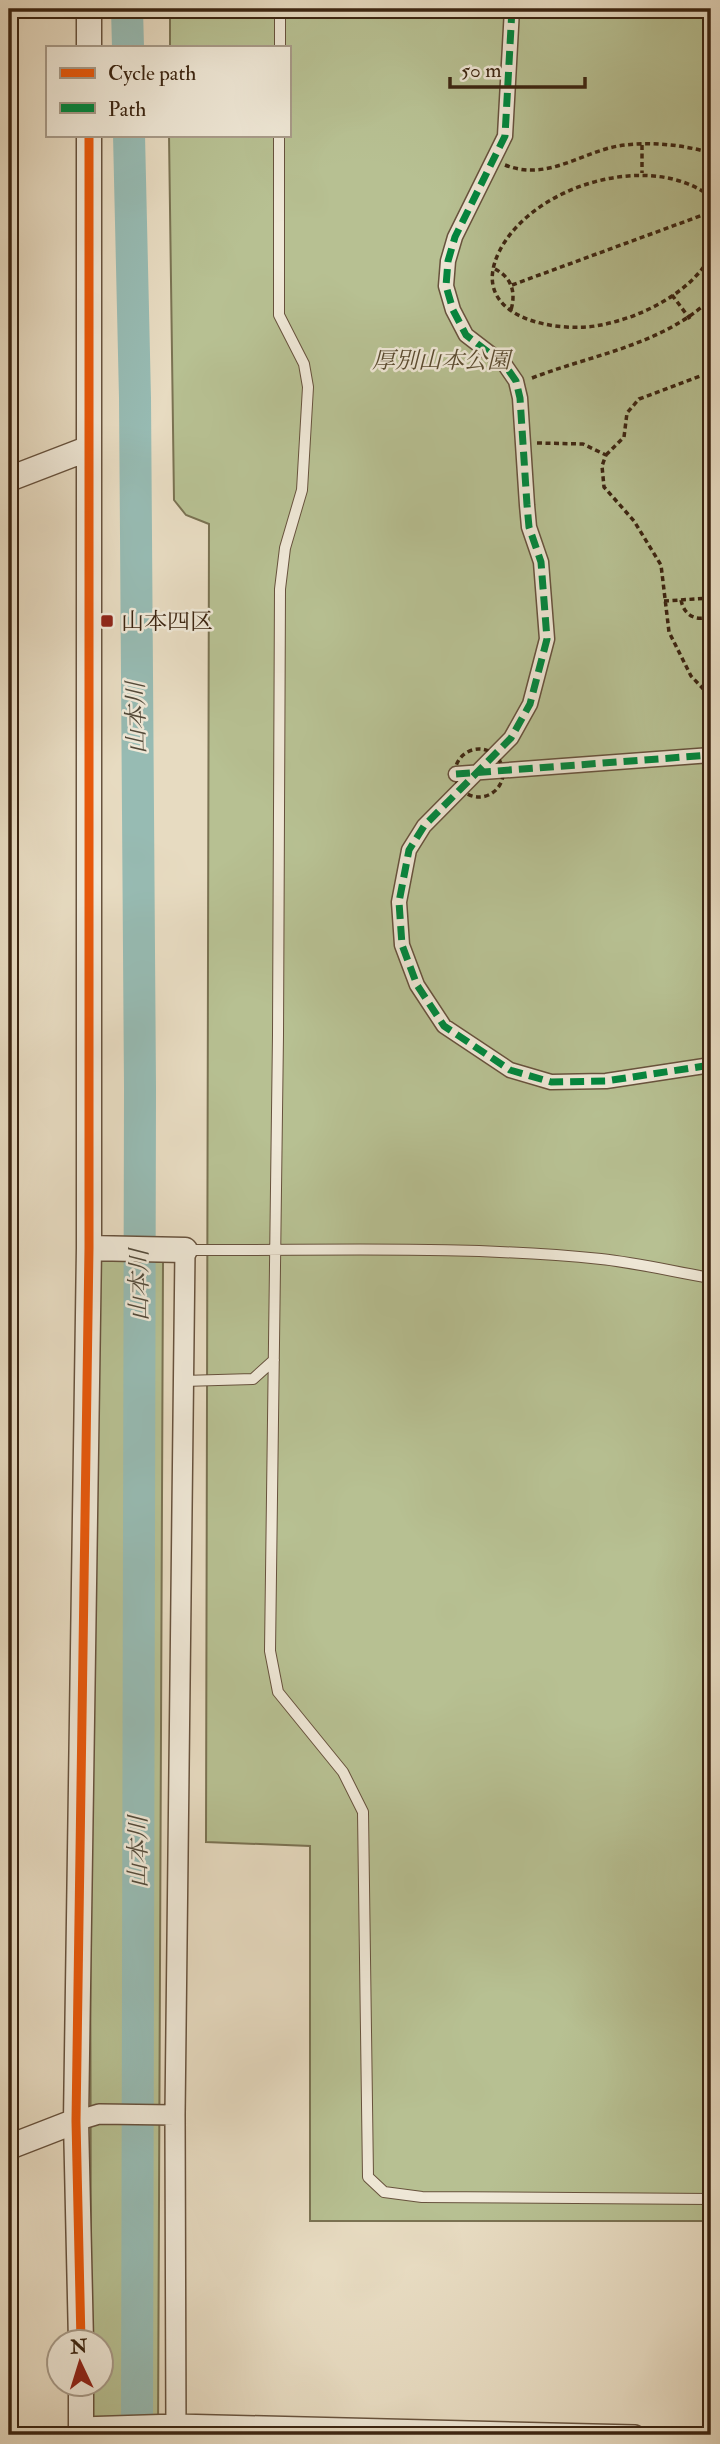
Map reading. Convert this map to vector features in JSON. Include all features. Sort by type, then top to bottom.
[{"type":"street","points":[[89,9],[89,46]]},
{"type":"street","points":[[512,9],[507,127],[494,161],[469,204],[455,237],[448,261],[446,286],[453,310],[466,335],[505,365],[516,383],[529,527],[541,562],[546,592],[547,639],[530,704],[511,738],[424,826],[409,850],[399,902],[402,945],[417,985],[444,1026],[510,1070],[551,1082],[609,1081],[711,1065]]},
{"type":"street","points":[[81,2328],[76,2121],[89,1248],[89,136]]},
{"type":"street","points":[[9,479],[87,449]]},
{"type":"street","points":[[456,774],[711,755]]},
{"type":"street","points":[[89,1248],[178,1250],[183,1381],[169,2114],[172,2428]]},
{"type":"street","points":[[9,2147],[99,2114],[169,2114]]},
{"type":"street","points":[[81,2398],[81,2431],[122,2426],[635,2435]]},
{"type":"lane","points":[[280,46],[281,9]]},
{"type":"lane","points":[[279,136],[278,306],[285,331],[304,364],[308,387],[302,490],[285,548],[280,589],[270,1651],[278,1692],[342,1772],[363,1812],[368,2176],[384,2192],[422,2197],[711,2199]]},
{"type":"lane","points":[[178,1250],[453,1251],[552,1256],[602,1259],[711,1278]]},
{"type":"lane","points":[[183,1381],[253,1379],[274,1360]]},
{"type":"path","points":[[642,145],[642,173]]},
{"type":"path","points":[[494,161],[535,173],[610,148],[674,146],[711,153]]},
{"type":"path","points":[[711,197],[682,179],[642,173],[604,179],[571,190],[535,212],[512,234],[498,253],[495,289],[511,312],[536,324],[560,328],[592,327],[641,312],[672,295],[690,281],[711,256]]},
{"type":"path","points":[[512,285],[711,212]]},
{"type":"path","points":[[495,269],[505,274],[512,285],[515,297],[511,312]]},
{"type":"path","points":[[672,295],[690,319]]},
{"type":"path","points":[[516,383],[651,340],[690,319],[711,299]]},
{"type":"path","points":[[711,372],[639,399],[627,413],[624,437],[606,455],[602,466],[604,487],[634,521],[657,558],[663,573],[666,617],[676,647],[691,676],[711,697]]},
{"type":"path","points":[[523,445],[572,442],[598,449],[606,455]]},
{"type":"path","points":[[664,601],[711,598]]},
{"type":"path","points":[[681,600],[684,610],[691,617],[703,619],[711,616]]},
{"type":"green space","name":"厚別山本公園","points":[[170,9],[711,9],[711,2221],[310,2221],[310,1846],[206,1842],[209,524],[186,515],[174,500],[169,136],[290,136],[290,46],[170,46]]},
{"type":"green space","points":[[89,1260],[163,1262],[158,2435],[91,2435],[91,2398],[116,2398],[116,2328],[91,2328]]},
{"type":"waterway","name":"山本川","points":[[127,9],[128,46]]},
{"type":"waterway","name":"山本川","points":[[129,136],[135,398],[140,1088],[137,2435]]},
{"type":"marked path","points":[[512,9],[505,136],[455,237],[448,261],[446,286],[453,310],[466,335],[505,365],[516,381],[520,398],[529,527],[541,562],[547,639],[530,704],[511,738],[424,826],[409,850],[399,902],[402,945],[417,985],[444,1026],[510,1070],[551,1082],[606,1081],[711,1065]]},
{"type":"marked path","points":[[456,774],[711,755]]},
{"type":"cycle path","points":[[81,2328],[76,2121],[89,1248],[89,136]]},
{"type":"place","name":"山本四区","points":[[107,621]]}]
